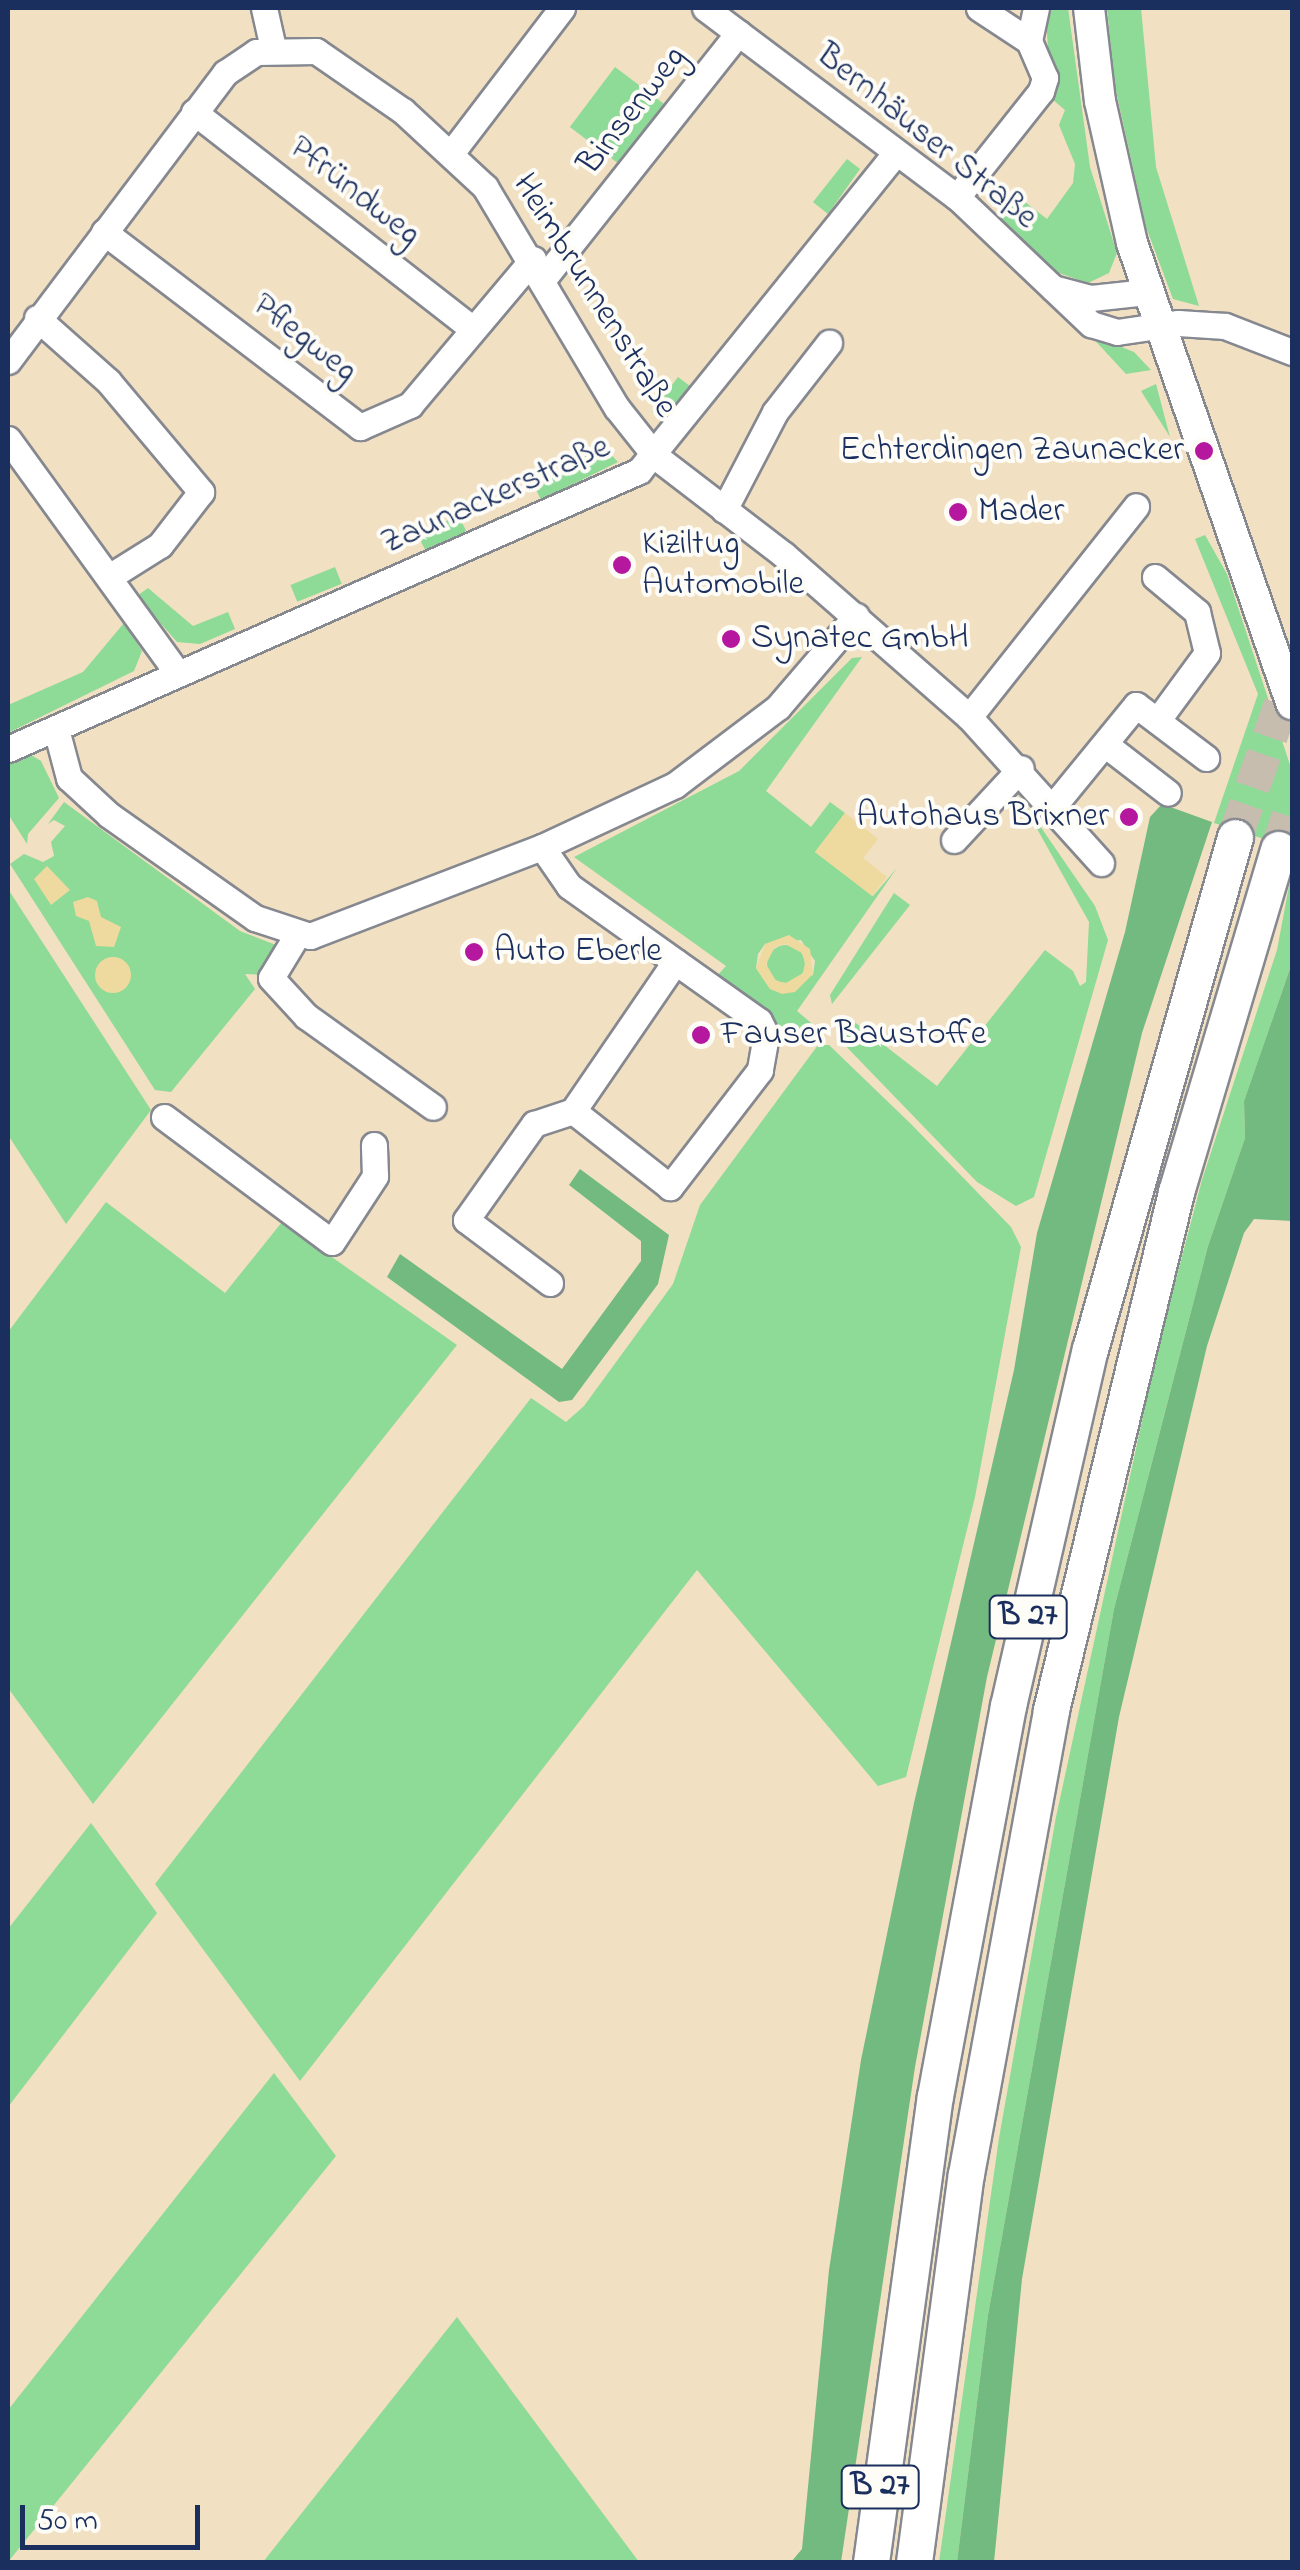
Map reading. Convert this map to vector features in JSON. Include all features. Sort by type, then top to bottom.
[{"type":"highway","name":"B 27","points":[[871,2562],[912,2241],[998,1757],[1100,1311],[1235,837]]},
{"type":"highway","name":"B 27","points":[[914,2562],[968,2158],[1054,1693],[1172,1209],[1278,849]]},
{"type":"main road","points":[[1089,8],[1107,141],[1147,292],[1292,704]]},
{"type":"street","points":[[8,361],[194,112],[238,61],[272,48],[264,8]]},
{"type":"street","points":[[452,152],[562,8]]},
{"type":"street","name":"Bernhäuser Straße","points":[[704,8],[957,198],[1091,324],[1117,332],[1225,326],[1292,352]]},
{"type":"street","points":[[957,198],[1041,92],[1042,61],[1029,41],[979,8]]},
{"type":"street","points":[[1029,41],[1036,8]]},
{"type":"street","name":"Binsenweg","points":[[538,269],[738,33]]},
{"type":"street","name":"Heimbrunnenstraße","points":[[272,48],[303,48],[333,59],[452,152],[485,187],[538,269],[618,408],[655,456],[856,616],[969,717],[1054,804],[1101,863]]},
{"type":"street","name":"Pfründweg","points":[[194,112],[471,328]]},
{"type":"street","name":"Zaunackerstraße","points":[[8,749],[622,481],[655,456],[895,154]]},
{"type":"street","name":"Pflegweg","points":[[104,232],[360,427],[410,405],[471,328],[538,269]]},
{"type":"street","points":[[1053,288],[1091,298],[1147,292]]},
{"type":"street","points":[[37,318],[108,381],[201,492],[150,554],[109,577]]},
{"type":"street","points":[[724,510],[776,412],[829,343]]},
{"type":"street","points":[[8,439],[178,674]]},
{"type":"street","points":[[969,717],[1136,506]]},
{"type":"street","points":[[1155,577],[1198,612],[1207,653],[1157,721]]},
{"type":"street","points":[[56,729],[62,764],[90,799],[255,918],[297,935],[349,924],[650,799],[728,752],[789,696],[856,616]]},
{"type":"street","points":[[1054,804],[1136,705],[1206,758]]},
{"type":"street","points":[[1106,745],[1168,792]]},
{"type":"street","points":[[954,840],[1020,768]]},
{"type":"street","points":[[542,847],[569,886],[759,1022],[765,1053],[729,1115],[670,1187],[573,1110]]},
{"type":"street","points":[[297,935],[271,978],[306,1016],[433,1107]]},
{"type":"street","points":[[550,1282],[466,1220],[534,1124],[573,1110],[675,962]]},
{"type":"street","points":[[164,1117],[332,1242],[375,1176],[374,1146]]},
{"type":"green space","points":[[1045,8],[1068,8],[1090,167],[1117,253],[1109,273],[1088,283],[1059,273],[997,215],[1016,195],[1047,219],[1073,183],[1075,164],[1059,125],[1065,110],[1052,99]]},
{"type":"green space","points":[[1107,8],[1141,8],[1156,167],[1199,306],[1173,299],[1146,227],[1114,82]]},
{"type":"green space","points":[[615,67],[669,107],[623,167],[570,127]]},
{"type":"green space","points":[[847,159],[860,169],[828,214],[813,202]]},
{"type":"green space","points":[[1089,334],[1134,352],[1151,370],[1126,374]]},
{"type":"green space","points":[[678,377],[694,389],[680,405],[652,412]]},
{"type":"green space","points":[[1156,384],[1170,437],[1141,391]]},
{"type":"green space","points":[[598,441],[618,462],[541,500],[533,483],[576,467]]},
{"type":"green space","points":[[458,515],[466,531],[426,551],[418,535]]},
{"type":"green space","points":[[1205,535],[1227,574],[1292,771],[1292,848],[1214,823],[1258,694],[1195,539]]},
{"type":"green space","points":[[335,567],[342,584],[297,602],[290,585]]},
{"type":"green space","points":[[148,588],[193,626],[228,612],[235,629],[200,644],[177,642],[137,596]]},
{"type":"green space","points":[[124,623],[142,651],[134,671],[8,733],[8,705],[83,672]]},
{"type":"green space","points":[[862,657],[766,791],[811,827],[830,802],[845,813],[815,852],[873,896],[897,868],[797,1011],[816,1027],[805,1045],[717,976],[726,966],[574,857],[739,771],[852,658]],"holes":[[[801,940],[815,961],[813,975],[770,989],[756,968],[758,954],[765,944]]]},
{"type":"green space","points":[[28,753],[41,761],[59,798],[28,834],[27,844],[8,814],[8,756]]},
{"type":"green space","points":[[1016,791],[1095,906],[1108,940],[1034,1197],[1016,1206],[977,1182],[838,1038],[848,1017],[937,1086],[1045,950],[1073,971],[1080,986],[1086,982],[1089,922]]},
{"type":"green space","points":[[64,802],[240,931],[276,945],[279,955],[268,975],[245,974],[255,989],[171,1092],[155,1090],[10,864],[24,854],[43,862],[54,856],[51,842],[65,826],[54,820],[48,824]]},
{"type":"green space","points":[[1162,804],[1212,822],[1142,1033],[987,1677],[915,2067],[841,2562],[791,2562],[802,2549],[829,2270],[861,2060],[914,1803],[1014,1370],[1037,1233],[1125,932],[1150,817]]},
{"type":"green space","points":[[1292,870],[1292,963],[1244,1101],[1245,1138],[1208,1246],[1114,1609],[988,2315],[957,2562],[939,2562],[999,2138],[1056,1817],[1157,1352],[1202,1180],[1277,950]]},
{"type":"green space","points":[[8,889],[151,1110],[66,1224],[8,1135]]},
{"type":"green space","points":[[894,893],[910,905],[832,1004],[830,995]]},
{"type":"green space","points":[[786,945],[800,950],[805,964],[800,978],[786,983],[772,978],[767,964],[772,950]]},
{"type":"green space","points":[[1292,963],[1292,1221],[1254,1219],[1244,1233],[1207,1346],[1119,1717],[1022,2279],[994,2562],[957,2562],[988,2315],[1114,1609],[1208,1246],[1245,1138],[1244,1101]]},
{"type":"green space","points":[[818,1045],[829,1045],[911,1124],[1011,1227],[1021,1247],[975,1497],[906,1777],[878,1786],[697,1570],[300,2081],[155,1884],[531,1398],[566,1422],[584,1406],[673,1284],[700,1205]]},
{"type":"green space","points":[[580,1169],[669,1235],[658,1284],[572,1400],[559,1402],[387,1277],[400,1254],[562,1369],[641,1261],[641,1241],[569,1185]]},
{"type":"green space","points":[[106,1202],[225,1293],[282,1222],[457,1345],[93,1804],[8,1688],[8,1332]]},
{"type":"green space","points":[[91,1823],[157,1913],[8,2107],[8,1929]]},
{"type":"green space","points":[[274,2073],[336,2156],[8,2562],[8,2410]]},
{"type":"green space","points":[[457,2317],[639,2562],[263,2562]]},
{"type":"sand","points":[[845,813],[878,839],[863,858],[887,877],[872,896],[815,852]]},
{"type":"sand","points":[[47,866],[70,890],[51,905],[34,879]]},
{"type":"sand","points":[[88,897],[97,901],[101,917],[121,927],[114,947],[96,946],[89,921],[76,916],[73,902]]},
{"type":"sand","points":[[789,935],[810,949],[813,974],[795,992],[782,994],[770,989],[756,968],[765,944]],"holes":[[[785,944],[802,953],[803,973],[786,983],[776,981],[766,964],[775,947]]]},
{"type":"sand","points":[[113,957],[126,962],[131,975],[126,988],[113,993],[100,988],[95,975],[100,962]]},
{"type":"tunnel","points":[[1235,837],[1292,673]]},
{"type":"tunnel","points":[[1278,849],[1292,807]]},
{"type":"place","name":"Echterdingen Zaunacker","points":[[1204,451]]},
{"type":"place","name":"Mader","points":[[958,512]]},
{"type":"place","name":"Kiziltug Automobile","points":[[622,565]]},
{"type":"place","name":"Synatec GmbH","points":[[731,639]]},
{"type":"place","name":"Autohaus Brixner","points":[[1129,817]]},
{"type":"place","name":"Auto Eberle","points":[[474,952]]},
{"type":"place","name":"Fauser Baustoffe","points":[[701,1035]]}]
